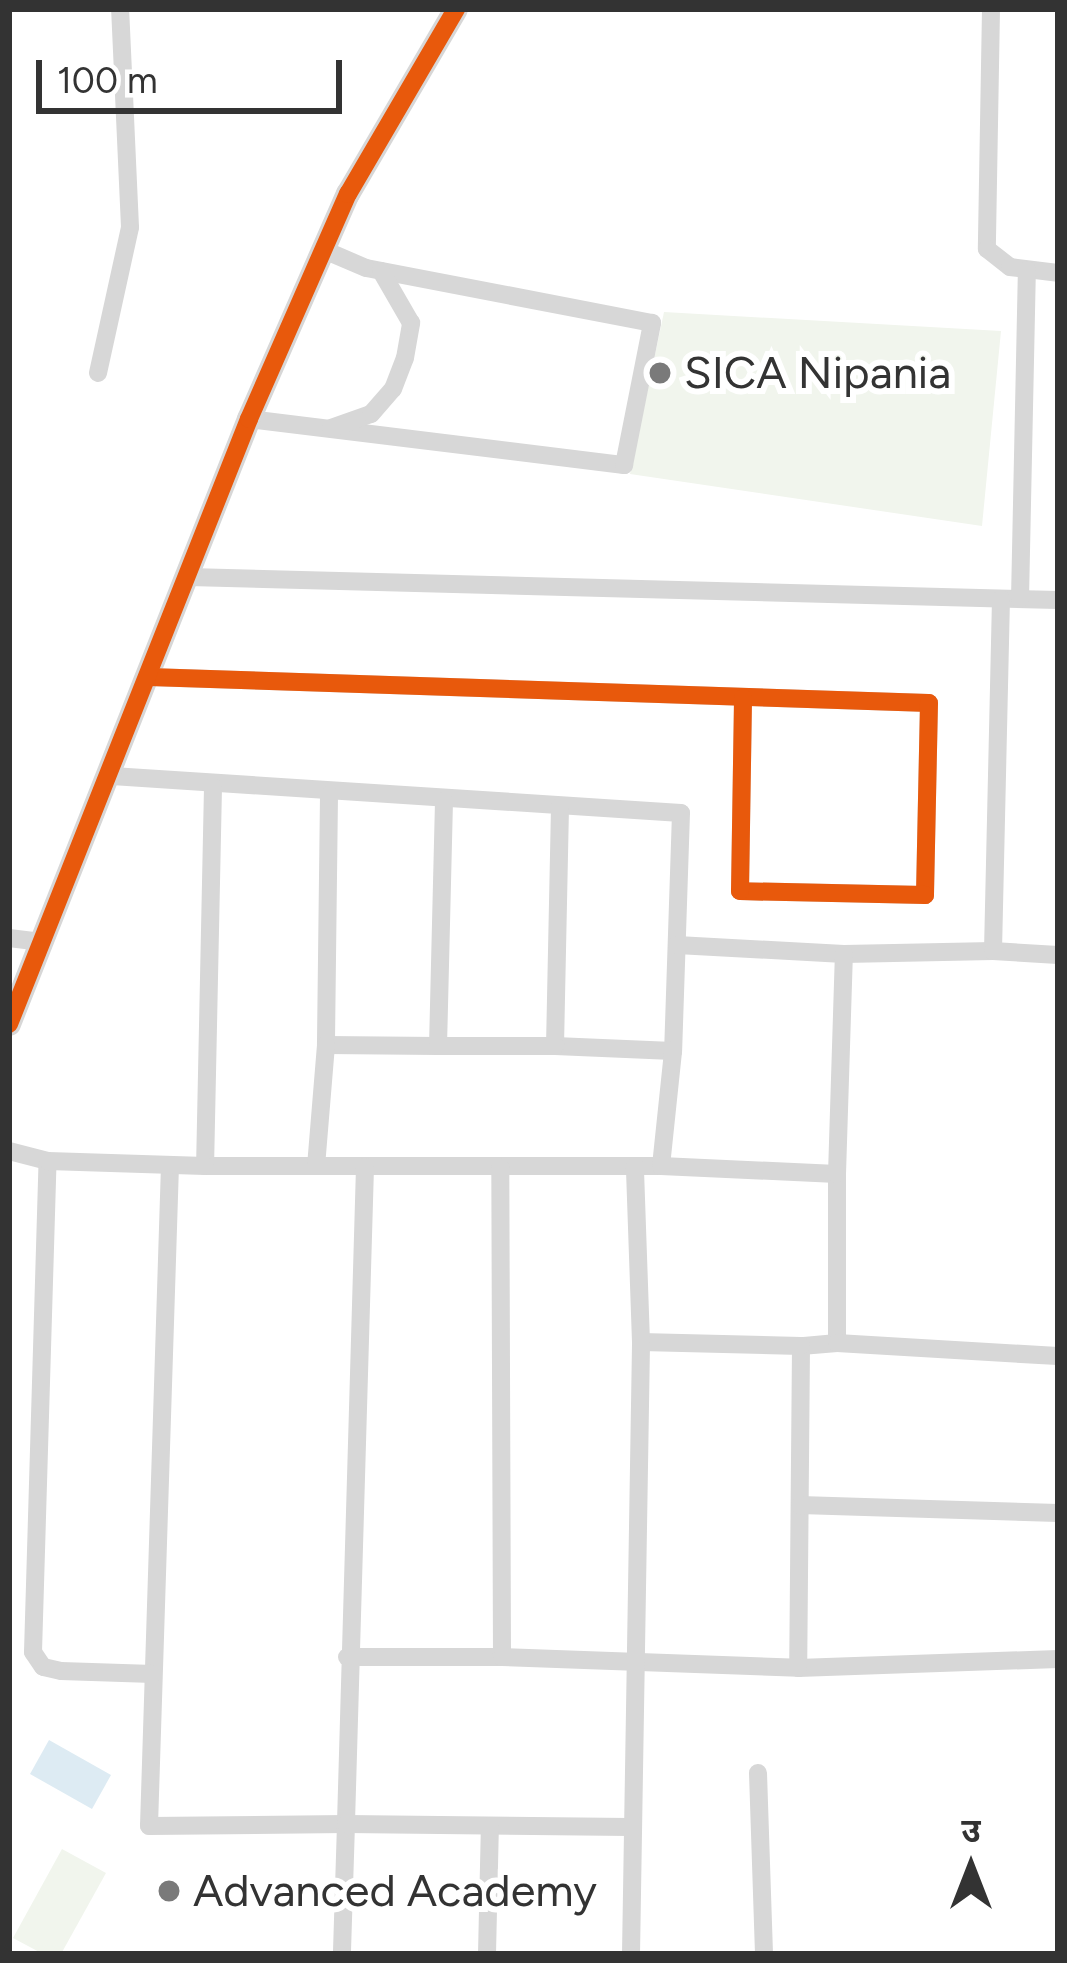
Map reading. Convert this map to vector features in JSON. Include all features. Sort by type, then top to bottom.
[{"type":"street","points":[[98,373],[130,227],[120,9]]},
{"type":"street","points":[[9,1024],[112,776],[249,418],[324,250],[456,9]]},
{"type":"street","points":[[991,9],[987,248],[997,263],[1058,273]]},
{"type":"street","points":[[249,418],[623,465],[652,323],[381,271],[324,250]]},
{"type":"street","points":[[993,951],[1027,270]]},
{"type":"street","points":[[323,430],[371,414],[393,389],[405,358],[411,323],[381,271]]},
{"type":"street","points":[[189,577],[1058,600]]},
{"type":"street","points":[[149,677],[929,703],[925,895],[740,891],[743,698]]},
{"type":"street","points":[[112,776],[329,795],[681,814],[673,1051],[661,1166]]},
{"type":"street","points":[[205,1166],[213,787]]},
{"type":"street","points":[[316,1166],[326,1045],[329,795]]},
{"type":"street","points":[[438,1046],[444,801]]},
{"type":"street","points":[[555,1046],[560,807]]},
{"type":"street","points":[[9,938],[44,942]]},
{"type":"street","points":[[677,946],[844,954],[993,951],[1058,955]]},
{"type":"street","points":[[837,1343],[844,954]]},
{"type":"street","points":[[326,1045],[673,1051]]},
{"type":"street","points":[[9,1151],[48,1161],[205,1166],[661,1166],[837,1174]]},
{"type":"street","points":[[48,1161],[33,1652],[61,1671],[153,1674]]},
{"type":"street","points":[[170,1165],[149,1826],[630,1827]]},
{"type":"street","points":[[631,1954],[641,1342],[635,1166]]},
{"type":"street","points":[[342,1954],[347,1658],[365,1167]]},
{"type":"street","points":[[500,1167],[502,1658]]},
{"type":"street","points":[[641,1342],[837,1343],[1058,1356]]},
{"type":"street","points":[[798,1668],[801,1346]]},
{"type":"street","points":[[800,1505],[1058,1514]]},
{"type":"street","points":[[347,1658],[634,1658],[798,1668],[1058,1658]]},
{"type":"street","points":[[758,1773],[764,1954]]},
{"type":"street","points":[[487,1954],[490,1826]]},
{"type":"shaded area","points":[[664,312],[1001,331],[982,526],[630,474]]},
{"type":"shaded area","points":[[49,1740],[111,1775],[92,1809],[30,1774]]},
{"type":"shaded area","points":[[62,1849],[106,1873],[61,1954],[43,1954],[13,1938]]},
{"type":"cycle path","points":[[9,1024],[249,419],[348,194],[456,9]]},
{"type":"cycle path","points":[[149,677],[929,703],[925,895],[740,891],[743,698]]},
{"type":"place","name":"SICA Nipania","points":[[660,373]]},
{"type":"place","name":"Advanced Academy","points":[[169,1891]]}]
